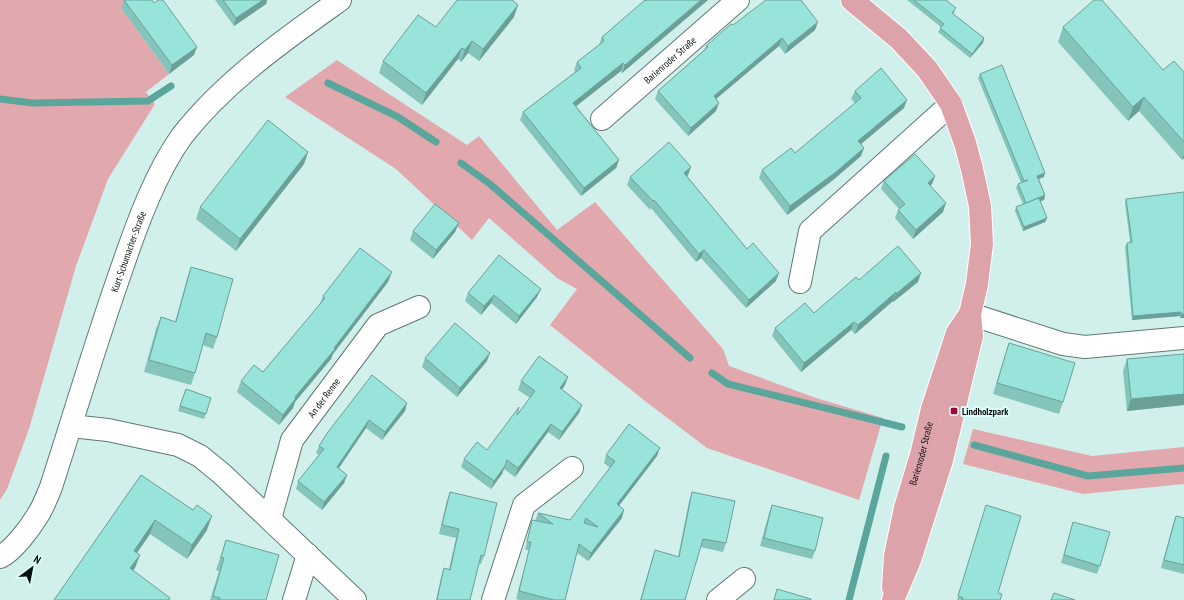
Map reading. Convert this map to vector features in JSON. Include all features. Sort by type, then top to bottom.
[{"type":"main road","name":"Barienroder Straße","points":[[852,0],[899,39],[927,69],[951,104],[967,150],[980,206],[982,244],[977,284],[970,314],[957,334],[932,409],[894,556],[893,600]]},
{"type":"street","name":"Kurt-Schumacher-Straße","points":[[0,557],[5,555],[19,541],[37,516],[51,487],[110,302],[134,233],[164,165],[182,137],[206,108],[238,78],[340,0]]},
{"type":"street","name":"Barienroder Straße","points":[[602,119],[738,0]]},
{"type":"street","points":[[800,282],[810,231],[951,104]]},
{"type":"street","name":"An der Renne","points":[[270,519],[292,440],[378,325],[419,307]]},
{"type":"street","points":[[970,314],[1063,344],[1085,347],[1184,338]]},
{"type":"street","points":[[71,426],[108,430],[178,445],[200,456],[222,474],[355,600]]},
{"type":"street","points":[[493,600],[524,505],[572,468]]},
{"type":"street","points":[[294,600],[308,555]]},
{"type":"street","points":[[718,600],[744,579]]},
{"type":"shaded area","points":[[0,0],[132,0],[121,8],[169,74],[146,92],[155,104],[108,179],[76,266],[29,429],[7,489],[0,500]]},
{"type":"shaded area","points":[[337,60],[467,145],[479,136],[557,230],[595,202],[723,349],[729,366],[816,398],[883,418],[859,500],[707,448],[645,401],[550,325],[577,289],[557,278],[489,218],[472,240],[396,169],[285,97]]},
{"type":"shaded area","points":[[973,429],[1092,456],[1184,447],[1184,484],[1083,494],[963,464]]},
{"type":"building","points":[[124,0],[152,0],[154,3],[158,0],[163,0],[197,47],[172,65]]},
{"type":"building","points":[[223,0],[263,0],[236,18]]},
{"type":"building","points":[[457,0],[512,0],[518,5],[483,49],[472,41],[465,50],[462,48],[426,93],[383,61],[418,15],[436,27]]},
{"type":"building","points":[[645,0],[701,0],[625,65],[623,63],[573,103],[619,160],[584,188],[523,112],[581,68],[577,62],[604,41],[602,37]]},
{"type":"building","points":[[766,0],[801,0],[818,22],[788,46],[782,38],[714,96],[719,103],[691,128],[658,91],[708,47],[706,46],[731,24],[733,25]]},
{"type":"building","points":[[914,0],[946,0],[956,8],[952,13],[984,38],[972,54],[940,28],[944,24]]},
{"type":"building","points":[[1094,0],[1102,0],[1163,70],[1174,61],[1184,72],[1184,142],[1144,97],[1133,107],[1063,27]]},
{"type":"building","points":[[1002,65],[1045,173],[1037,176],[1045,195],[1026,203],[1018,184],[1028,180],[1024,181],[980,74]]},
{"type":"building","points":[[881,68],[907,100],[858,141],[864,148],[836,172],[790,206],[762,170],[791,148],[795,153],[861,98],[855,91]]},
{"type":"building","points":[[268,120],[308,152],[240,239],[200,207]]},
{"type":"building","points":[[669,142],[691,167],[684,173],[747,249],[753,243],[779,273],[749,300],[704,250],[699,254],[654,200],[653,201],[630,177]]},
{"type":"building","points":[[915,154],[935,176],[928,183],[946,203],[916,230],[898,210],[905,204],[884,181]]},
{"type":"building","points":[[1184,192],[1184,314],[1181,312],[1133,316],[1127,243],[1132,242],[1126,199]]},
{"type":"building","points":[[1039,198],[1047,218],[1024,227],[1016,207]]},
{"type":"building","points":[[435,204],[459,223],[436,250],[413,231]]},
{"type":"building","points":[[898,246],[921,273],[896,294],[896,292],[858,325],[854,322],[804,363],[775,328],[805,303],[814,313],[856,277],[859,280]]},
{"type":"building","points":[[360,248],[392,272],[334,348],[335,349],[295,397],[296,398],[283,415],[241,381],[254,365],[263,372],[325,298],[323,296]]},
{"type":"building","points":[[499,255],[541,289],[519,316],[494,295],[484,306],[468,293]]},
{"type":"building","points":[[191,267],[233,279],[217,337],[206,333],[195,373],[149,360],[161,317],[176,322]]},
{"type":"building","points":[[455,323],[490,353],[460,388],[425,358]]},
{"type":"building","points":[[1009,343],[1075,363],[1063,402],[997,383]]},
{"type":"building","points":[[1184,354],[1184,394],[1131,399],[1127,359]]},
{"type":"building","points":[[539,356],[568,377],[560,388],[582,405],[562,432],[551,424],[518,468],[507,460],[505,466],[494,481],[464,459],[477,442],[487,450],[519,407],[517,415],[535,391],[521,381]]},
{"type":"building","points":[[372,375],[407,403],[385,432],[369,420],[337,467],[347,475],[324,502],[298,481],[324,449],[319,446],[328,432]]},
{"type":"building","points":[[186,389],[211,398],[206,414],[180,406]]},
{"type":"building","points":[[629,424],[660,448],[617,504],[624,510],[591,553],[579,544],[565,600],[554,600],[519,591],[531,542],[527,542],[532,520],[553,524],[538,513],[570,520],[615,461],[606,455]],"holes":[[[586,518],[598,527],[584,523]]]},
{"type":"building","points":[[141,475],[193,510],[197,505],[212,516],[192,545],[155,520],[134,551],[140,555],[130,568],[170,598],[169,600],[54,600]]},
{"type":"building","points":[[450,492],[497,503],[484,556],[481,555],[470,600],[437,600],[444,568],[450,570],[459,529],[442,525]]},
{"type":"building","points":[[692,492],[735,501],[726,543],[703,539],[685,600],[641,600],[655,550],[679,557]]},
{"type":"building","points":[[772,505],[823,518],[815,551],[764,538]]},
{"type":"building","points":[[986,505],[1021,516],[998,593],[1002,594],[1000,600],[962,600],[963,598],[958,596]]},
{"type":"building","points":[[1176,516],[1184,518],[1184,565],[1164,560]]},
{"type":"building","points":[[1073,522],[1110,532],[1100,566],[1064,555]]},
{"type":"building","points":[[226,540],[279,555],[266,600],[219,600],[220,598],[213,596],[224,558],[221,557]]},
{"type":"building","points":[[777,589],[811,599],[811,600],[774,600]]},
{"type":"building","points":[[1054,593],[1075,600],[1051,600]]},
{"type":"waterway","points":[[328,83],[398,117],[436,142]]},
{"type":"waterway","points":[[0,99],[33,103],[148,101],[171,86]]},
{"type":"waterway","points":[[461,163],[490,184],[690,358]]},
{"type":"waterway","points":[[712,373],[728,384],[902,427]]},
{"type":"waterway","points":[[974,445],[1088,476],[1184,468]]},
{"type":"waterway","points":[[849,600],[886,456]]},
{"type":"place","name":"Lindholzpark","points":[[954,411]]}]
